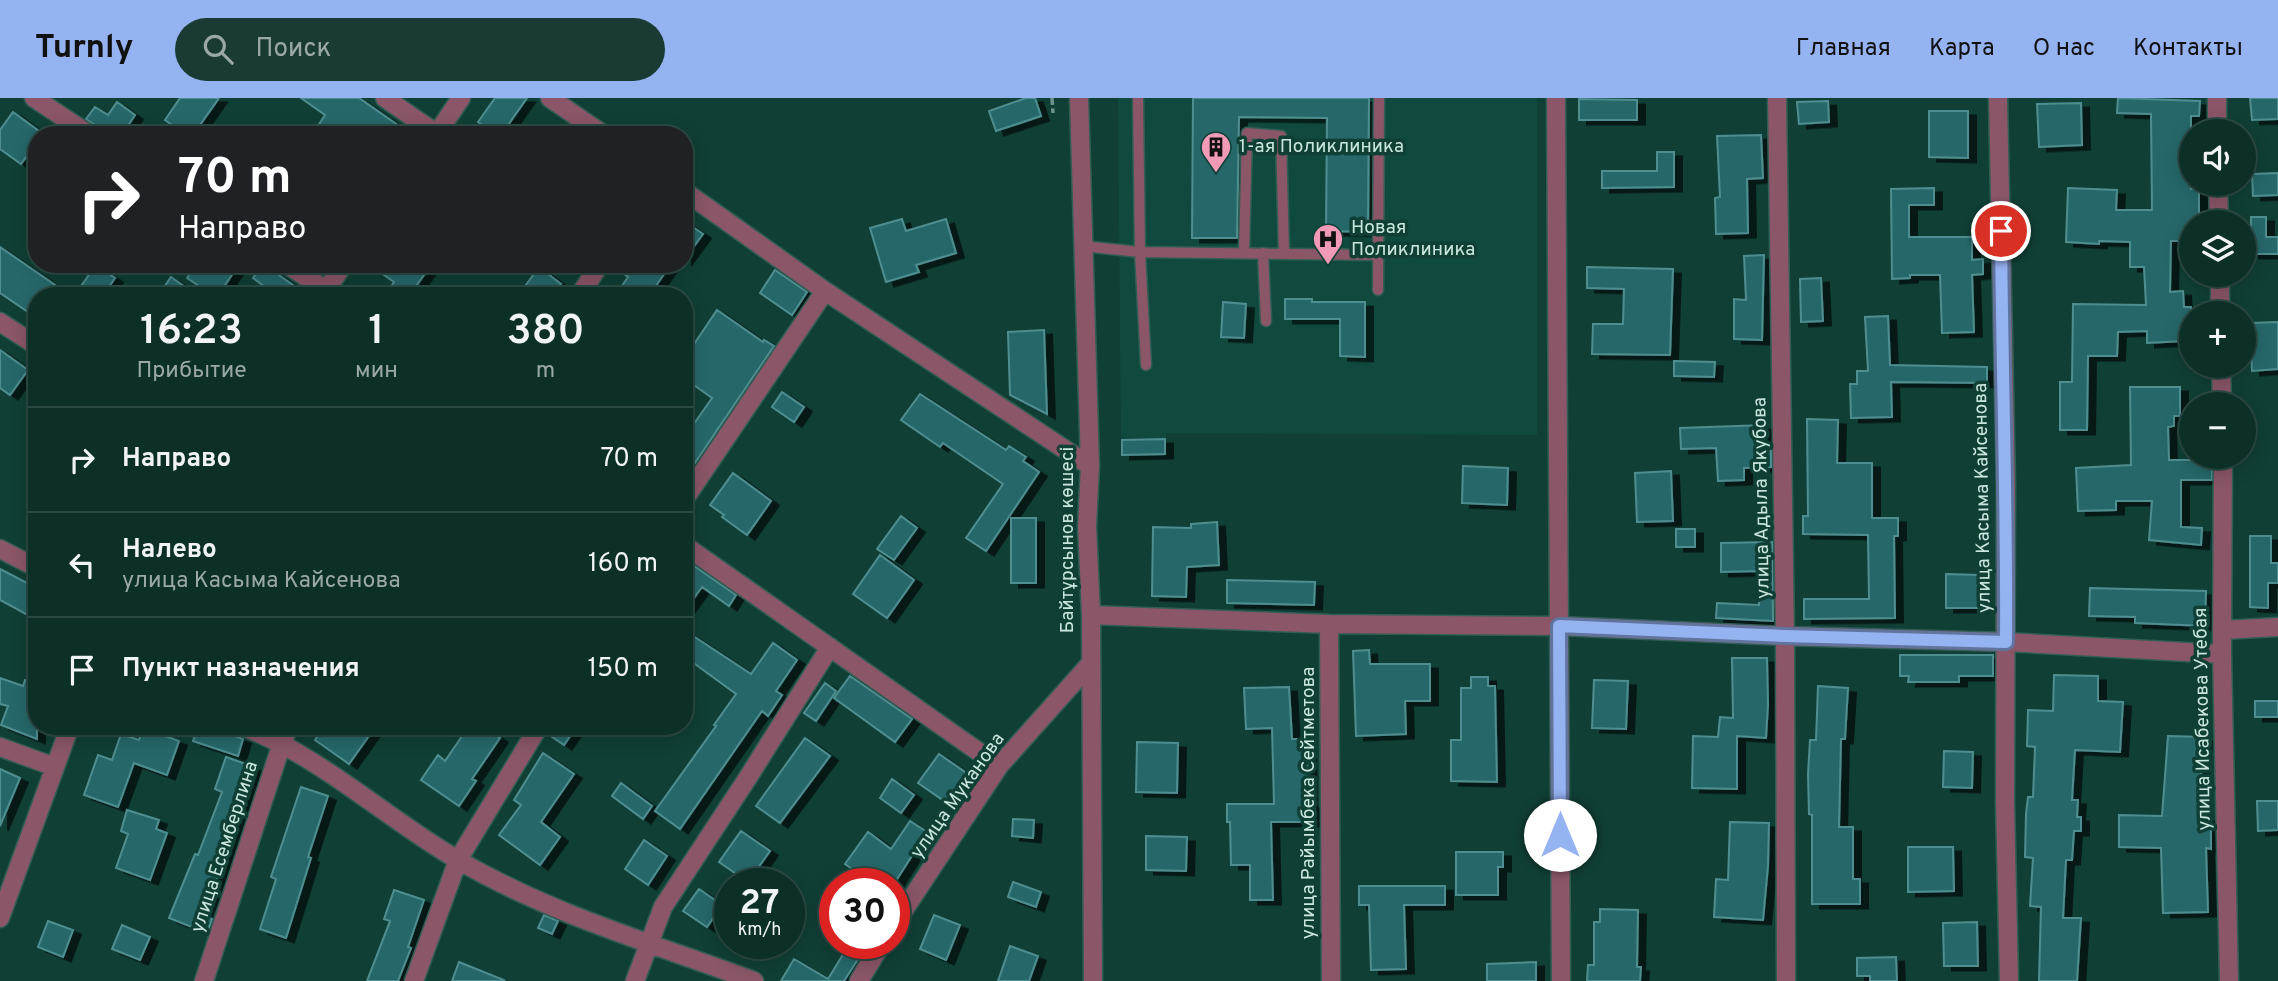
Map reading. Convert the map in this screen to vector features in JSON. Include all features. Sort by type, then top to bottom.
[{"type":"street","points":[[34,98],[76,126]]},
{"type":"street","points":[[385,98],[425,126]]},
{"type":"street","points":[[442,126],[461,98]]},
{"type":"street","points":[[550,98],[591,126]]},
{"type":"street","name":"Байтұрсынов көшесі","points":[[1079,98],[1090,466],[1087,526],[1091,615],[1093,981]]},
{"type":"street","points":[[1556,98],[1561,981]]},
{"type":"street","name":"улица Адыла Якубова","points":[[1777,98],[1785,636],[1786,981]]},
{"type":"street","name":"улица Касыма Кайсенова","points":[[1997,98],[2006,485],[2005,802],[2009,981]]},
{"type":"street","points":[[2217,98],[2217,119]]},
{"type":"street","points":[[693,197],[825,291],[1090,466]]},
{"type":"street","points":[[298,273],[316,287]]},
{"type":"street","points":[[693,487],[825,291]]},
{"type":"street","points":[[0,322],[28,340]]},
{"type":"street","name":"улица Исабекова Утебая","points":[[2223,469],[2222,654],[2229,981]]},
{"type":"street","points":[[0,549],[28,563]]},
{"type":"street","points":[[693,551],[999,766]]},
{"type":"street","points":[[1091,615],[1329,624],[1559,626],[2006,642],[2222,654]]},
{"type":"street","name":"улица Райымбека Сейтметова","points":[[1329,624],[1331,981]]},
{"type":"street","points":[[2222,630],[2278,627]]},
{"type":"street","points":[[635,981],[663,907],[830,647]]},
{"type":"street","name":"улица Муканова","points":[[910,901],[999,766],[1090,664]]},
{"type":"street","points":[[0,918],[67,735]]},
{"type":"street","name":"улица Есемберлина","points":[[204,981],[285,735]]},
{"type":"street","points":[[286,735],[458,860],[545,905],[754,981]]},
{"type":"street","points":[[414,981],[458,860],[534,735]]},
{"type":"street","points":[[0,747],[55,768]]},
{"type":"street","points":[[859,981],[872,959]]},
{"type":"lane","points":[[1138,98],[1140,252],[1146,365]]},
{"type":"lane","points":[[1378,290],[1379,98]]},
{"type":"lane","points":[[1244,252],[1247,133],[1281,136],[1284,253]]},
{"type":"lane","points":[[1082,246],[1140,252],[1377,255]]},
{"type":"lane","points":[[1263,253],[1266,321]]},
{"type":"path","points":[[1052,98],[1053,113]]},
{"type":"shaded area","name":"Новая Поликлиника","points":[[1118,98],[1537,98],[1537,435],[1166,433],[1166,438],[1121,438]]},
{"type":"building","points":[[180,98],[219,98],[199,126],[173,126],[165,120]]},
{"type":"building","points":[[301,98],[359,98],[399,126],[318,126],[325,115]]},
{"type":"building","points":[[495,98],[527,98],[507,126],[484,126],[478,122]]},
{"type":"building","points":[[1026,98],[1035,98],[1041,116],[996,131],[989,111]]},
{"type":"building","name":"1-ая Поликлиника","points":[[1193,98],[1369,98],[1368,232],[1326,231],[1327,118],[1239,117],[1237,238],[1192,238]]},
{"type":"building","points":[[2118,98],[2200,101],[2199,116],[2179,119],[2179,196],[2199,196],[2199,210],[2179,210],[2179,241],[2171,241],[2170,292],[2183,291],[2184,301],[2179,301],[2179,341],[2147,343],[2147,331],[2118,332],[2117,356],[2088,356],[2087,430],[2060,430],[2060,382],[2072,382],[2073,304],[2146,305],[2144,267],[2130,267],[2130,242],[2066,242],[2068,188],[2117,190],[2116,210],[2152,210],[2151,114],[2117,113]]},
{"type":"building","points":[[2250,98],[2278,98],[2278,119],[2252,119]]},
{"type":"building","points":[[1579,99],[1637,100],[1637,120],[1579,120]]},
{"type":"building","points":[[1828,101],[1829,122],[1799,124],[1797,102]]},
{"type":"building","points":[[117,102],[135,115],[128,126],[96,126],[86,119],[95,107],[108,115]]},
{"type":"building","points":[[2081,103],[2082,145],[2039,147],[2037,104]]},
{"type":"building","points":[[1929,111],[1968,111],[1968,158],[1929,157]]},
{"type":"building","points":[[13,112],[32,126],[28,126],[28,154],[21,164],[0,149],[0,130]]},
{"type":"building","points":[[1761,135],[1763,178],[1747,179],[1748,233],[1716,234],[1715,198],[1720,197],[1717,136]]},
{"type":"building","points":[[1657,152],[1674,152],[1674,187],[1602,188],[1602,171],[1657,171]]},
{"type":"building","points":[[2278,173],[2278,195],[2256,196],[2256,174]]},
{"type":"building","points":[[1934,188],[1934,205],[1909,205],[1909,237],[1972,237],[1972,260],[1983,259],[1983,274],[1972,275],[1974,332],[1942,333],[1940,275],[1910,275],[1910,278],[1892,279],[1891,189]]},
{"type":"building","points":[[2256,217],[2266,217],[2266,237],[2278,237],[2278,254],[2256,254]]},
{"type":"building","points":[[902,219],[906,231],[946,219],[956,253],[916,265],[919,272],[886,282],[870,228]]},
{"type":"building","points":[[693,227],[703,234],[693,248]]},
{"type":"building","points":[[0,247],[28,266],[28,273],[38,273],[58,287],[28,287],[28,312],[0,293]]},
{"type":"building","points":[[1764,255],[1762,340],[1734,339],[1734,299],[1746,300],[1744,256]]},
{"type":"building","points":[[1587,267],[1673,269],[1670,355],[1592,354],[1593,324],[1623,324],[1624,289],[1587,288]]},
{"type":"building","points":[[775,270],[807,292],[792,315],[760,293]]},
{"type":"building","points":[[90,273],[108,273],[115,278],[109,287],[80,287]]},
{"type":"building","points":[[190,273],[233,273],[224,287],[200,287],[187,278]]},
{"type":"building","points":[[257,273],[276,273],[293,285],[265,287],[253,278]]},
{"type":"building","points":[[426,273],[415,287],[395,287],[392,285],[394,282],[384,275]]},
{"type":"building","points":[[535,273],[547,273],[561,284],[559,287],[525,287]]},
{"type":"building","points":[[623,273],[665,273],[655,287],[621,287],[628,277]]},
{"type":"building","points":[[171,277],[185,287],[164,287]]},
{"type":"building","points":[[1821,278],[1823,321],[1801,322],[1800,279]]},
{"type":"building","points":[[1285,299],[1365,302],[1365,357],[1340,356],[1340,319],[1285,319]]},
{"type":"building","points":[[1223,302],[1246,304],[1244,338],[1221,337]]},
{"type":"building","points":[[717,310],[763,342],[764,340],[774,346],[693,466],[693,425],[712,398],[693,384],[693,346]]},
{"type":"building","points":[[1888,316],[1890,365],[1987,367],[1987,383],[1891,382],[1892,417],[1851,418],[1850,384],[1857,384],[1857,371],[1868,371],[1865,317]]},
{"type":"building","points":[[2278,322],[2278,369],[2256,371],[2256,323]]},
{"type":"building","points":[[1044,330],[1047,414],[1010,395],[1008,332]]},
{"type":"building","points":[[0,350],[28,370],[10,395],[0,388]]},
{"type":"building","points":[[1674,361],[1715,362],[1714,377],[1674,376]]},
{"type":"building","points":[[2130,387],[2180,387],[2179,416],[2174,416],[2174,426],[2168,427],[2169,460],[2179,460],[2179,469],[2212,469],[2212,480],[2181,480],[2181,527],[2202,528],[2201,545],[2149,540],[2152,501],[2116,501],[2116,510],[2078,511],[2076,468],[2131,465]]},
{"type":"building","points":[[782,392],[804,407],[794,422],[772,407]]},
{"type":"building","points":[[920,394],[1006,450],[1009,446],[1026,457],[1023,461],[1039,472],[986,551],[966,538],[1003,484],[943,443],[940,447],[901,420]]},
{"type":"building","points":[[1807,419],[1838,420],[1837,463],[1872,463],[1872,518],[1898,518],[1898,536],[1894,536],[1895,618],[1804,619],[1804,599],[1869,599],[1868,535],[1803,534],[1803,516],[1808,516]]},
{"type":"building","points":[[1765,425],[1766,451],[1771,451],[1771,467],[1744,468],[1744,480],[1718,481],[1716,448],[1681,449],[1680,428]]},
{"type":"building","points":[[1165,439],[1165,454],[1122,455],[1122,440]]},
{"type":"building","points":[[1463,466],[1508,468],[1507,505],[1462,503]]},
{"type":"building","points":[[1671,471],[1673,521],[1637,522],[1635,473]]},
{"type":"building","points":[[733,473],[771,501],[747,535],[710,505]]},
{"type":"building","points":[[901,516],[917,528],[894,560],[877,549]]},
{"type":"building","points":[[1011,518],[1036,518],[1036,583],[1011,583]]},
{"type":"building","points":[[1217,522],[1219,565],[1187,567],[1186,597],[1152,596],[1153,527],[1191,528],[1191,524]]},
{"type":"building","points":[[1676,529],[1695,529],[1695,547],[1676,547]]},
{"type":"building","points":[[2250,536],[2271,536],[2271,563],[2278,563],[2278,583],[2268,583],[2268,608],[2250,607]]},
{"type":"building","points":[[1772,542],[1773,621],[1716,618],[1717,603],[1759,605],[1760,571],[1721,572],[1721,543]]},
{"type":"building","points":[[880,555],[914,580],[887,618],[853,594]]},
{"type":"building","points":[[693,565],[736,595],[729,606],[702,587],[693,600]]},
{"type":"building","points":[[0,569],[28,583],[28,615],[0,600]]},
{"type":"building","points":[[1946,574],[1980,575],[1980,608],[1946,608]]},
{"type":"building","points":[[1227,580],[1315,582],[1314,605],[1227,603]]},
{"type":"building","points":[[2090,588],[2206,591],[2205,626],[2135,623],[2135,617],[2089,616]]},
{"type":"building","points":[[693,636],[751,674],[773,643],[797,660],[776,691],[782,695],[768,716],[762,711],[680,829],[655,811],[736,694],[693,663]]},
{"type":"building","points":[[1369,650],[1370,664],[1430,664],[1430,701],[1405,701],[1406,734],[1356,736],[1353,651]]},
{"type":"building","points":[[1900,655],[1993,655],[1993,676],[1959,676],[1959,682],[1908,682],[1909,676],[1900,676]]},
{"type":"building","points":[[1732,658],[1767,658],[1766,738],[1737,736],[1737,789],[1692,788],[1693,736],[1718,737],[1720,717],[1733,718]]},
{"type":"building","points":[[2054,675],[2098,676],[2098,701],[2123,702],[2120,752],[2075,750],[2072,800],[2078,800],[2077,817],[2081,817],[2081,831],[2074,831],[2072,860],[2066,860],[2063,918],[2081,918],[2077,981],[2039,981],[2041,907],[2030,906],[2033,858],[2025,857],[2026,814],[2028,797],[2033,797],[2035,747],[2027,746],[2028,710],[2053,711]]},
{"type":"building","points":[[850,676],[912,719],[895,742],[834,698]]},
{"type":"building","points":[[1471,677],[1488,677],[1488,686],[1495,686],[1497,782],[1451,781],[1451,740],[1461,740],[1461,688],[1471,688]]},
{"type":"building","points":[[0,678],[23,686],[25,680],[28,681],[28,735],[37,735],[37,739],[1,725],[8,706],[0,704]]},
{"type":"building","points":[[1594,680],[1628,681],[1626,729],[1592,728]]},
{"type":"building","points":[[825,683],[836,691],[816,721],[804,713]]},
{"type":"building","points":[[1818,686],[1848,688],[1845,739],[1841,739],[1839,827],[1853,827],[1853,879],[1860,879],[1860,904],[1812,904],[1812,815],[1809,814],[1808,774],[1810,740],[1816,740]]},
{"type":"building","points":[[1289,687],[1292,739],[1308,739],[1309,804],[1315,804],[1314,822],[1271,822],[1273,900],[1250,900],[1250,865],[1231,865],[1227,804],[1274,804],[1272,728],[1246,729],[1244,688]]},
{"type":"building","points":[[2255,701],[2278,701],[2278,717],[2255,717]]},
{"type":"building","points":[[121,735],[139,740],[141,735],[162,735],[179,741],[167,775],[134,763],[118,807],[84,795],[98,755],[112,760]]},
{"type":"building","points":[[195,735],[232,735],[243,739],[238,756],[193,741]]},
{"type":"building","points":[[318,735],[370,735],[349,764],[315,740]]},
{"type":"building","points":[[463,735],[496,735],[500,738],[472,779],[476,781],[459,806],[421,780],[438,755],[445,761]]},
{"type":"building","points":[[549,735],[571,735],[564,745]]},
{"type":"building","points":[[2168,736],[2204,737],[2198,817],[2211,817],[2211,849],[2206,848],[2208,912],[2163,913],[2161,848],[2119,847],[2119,815],[2162,816]]},
{"type":"building","points":[[805,738],[830,756],[780,823],[756,806]]},
{"type":"building","points":[[1137,742],[1178,743],[1177,793],[1136,792]]},
{"type":"building","points":[[1944,751],[1973,752],[1972,788],[1943,787]]},
{"type":"building","points":[[543,753],[574,774],[541,822],[560,837],[540,865],[499,835],[521,805],[514,800]]},
{"type":"building","points":[[939,754],[968,774],[947,803],[918,783]]},
{"type":"building","points":[[226,757],[254,767],[240,809],[243,810],[203,915],[212,919],[207,933],[169,918],[195,854],[198,855],[222,792],[215,789]]},
{"type":"building","points":[[0,769],[20,778],[0,826]]},
{"type":"building","points":[[892,779],[914,795],[901,813],[880,798]]},
{"type":"building","points":[[621,783],[652,806],[643,819],[612,796]]},
{"type":"building","points":[[301,787],[328,796],[286,938],[260,929],[276,879],[271,877]]},
{"type":"building","points":[[2257,801],[2278,801],[2278,830],[2258,831]]},
{"type":"building","points":[[127,810],[159,820],[156,829],[167,833],[150,880],[116,868],[128,834],[121,831]]},
{"type":"building","points":[[1013,819],[1034,820],[1033,838],[1012,836]]},
{"type":"building","points":[[910,821],[927,832],[904,868],[851,868],[845,864],[868,832],[891,849]]},
{"type":"building","points":[[1730,822],[1769,823],[1763,920],[1714,917],[1716,879],[1728,880]]},
{"type":"building","points":[[741,831],[770,851],[758,868],[728,868],[719,862]]},
{"type":"building","points":[[1146,836],[1187,837],[1186,871],[1146,870]]},
{"type":"building","points":[[644,840],[667,856],[648,885],[625,869]]},
{"type":"building","points":[[1908,847],[1953,847],[1954,891],[1908,892]]},
{"type":"building","points":[[1456,852],[1503,852],[1503,867],[1498,867],[1498,895],[1456,895]]},
{"type":"building","points":[[1013,882],[1041,892],[1036,907],[1008,897]]},
{"type":"building","points":[[1359,886],[1445,886],[1445,905],[1404,905],[1406,969],[1371,970],[1369,905],[1359,905]]},
{"type":"building","points":[[699,889],[714,899],[714,917],[707,927],[683,911]]},
{"type":"building","points":[[394,890],[424,900],[408,947],[411,948],[398,981],[367,981],[390,921],[384,919]]},
{"type":"building","points":[[1600,909],[1638,910],[1637,967],[1641,967],[1640,981],[1587,981],[1588,965],[1594,965],[1594,922],[1600,922]]},
{"type":"building","points":[[544,915],[558,921],[552,934],[538,928]]},
{"type":"building","points":[[934,915],[960,925],[946,960],[920,949]]},
{"type":"building","points":[[48,921],[73,930],[63,957],[38,947]]},
{"type":"building","points":[[1977,922],[1978,966],[1944,966],[1943,923]]},
{"type":"building","points":[[122,925],[150,937],[140,960],[112,949]]},
{"type":"building","points":[[1010,946],[1038,956],[1029,981],[998,981]]},
{"type":"building","points":[[1896,957],[1897,981],[1870,981],[1870,976],[1857,976],[1857,958]]},
{"type":"building","points":[[794,959],[828,979],[840,959],[858,959],[844,981],[781,981]]},
{"type":"building","points":[[459,962],[504,980],[452,981]]},
{"type":"building","points":[[1536,962],[1536,981],[1487,981],[1487,964]]},
{"type":"place","name":"1-ая Поликлиника","points":[[1216,174]]},
{"type":"place","name":"Новая Поликлиника","points":[[1328,266]]},
{"type":"route","points":[[1560,835],[1559,626],[2006,642],[2001,231]]}]
